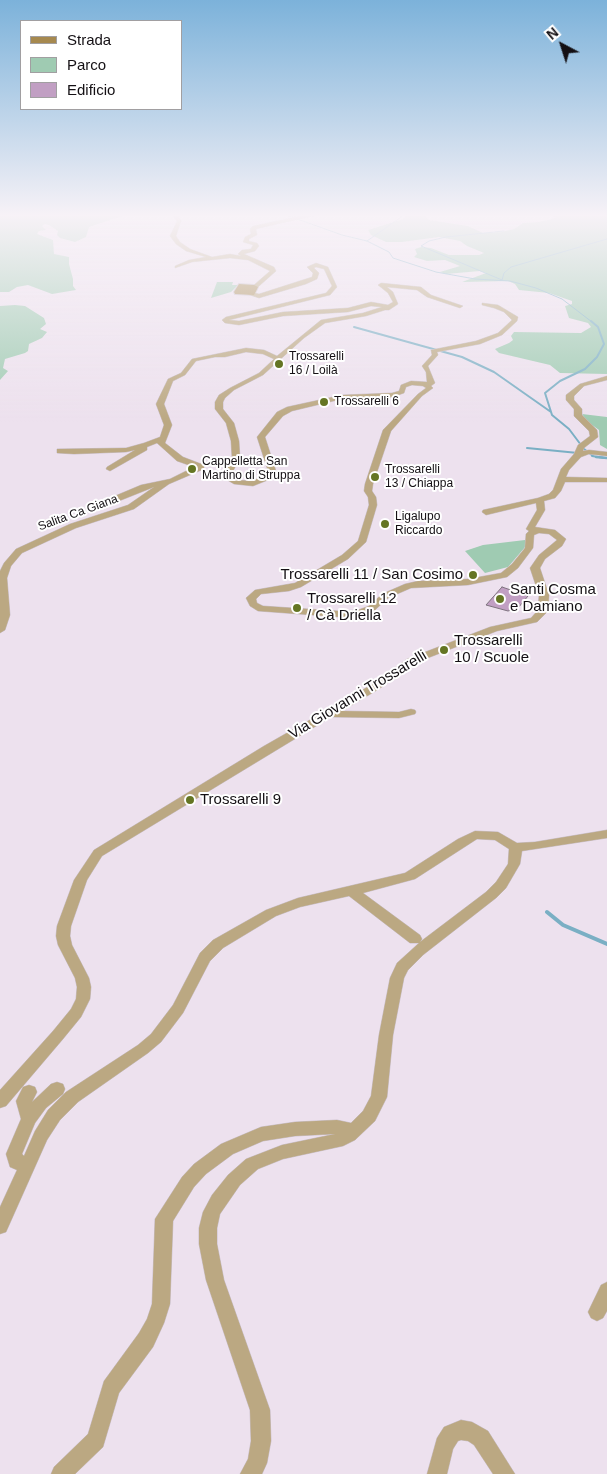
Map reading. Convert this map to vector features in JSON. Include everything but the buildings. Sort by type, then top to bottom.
[{"type":"street","points":[[258,284],[252,294],[300,284]]},
{"type":"street","points":[[334,284],[335,286],[328,294],[225,320],[231,323],[239,323],[283,314],[348,310],[375,304],[386,305],[387,308]]},
{"type":"street","points":[[460,306],[426,295],[419,288],[381,285],[390,292],[396,303],[387,308],[364,315],[323,321],[302,337],[279,359],[252,380],[232,389],[219,402],[220,412],[230,423],[235,442],[236,458],[228,473],[228,478],[238,484],[253,484],[266,480],[272,474],[262,437],[280,414],[301,406],[335,398],[393,395],[402,392],[403,386],[408,384],[420,383],[427,385],[432,383],[430,372],[425,366],[435,355],[433,351],[476,344],[500,334],[514,321],[515,318],[496,306],[482,306]]},
{"type":"street","points":[[110,469],[147,445],[163,438],[168,428],[168,422],[160,404],[170,380],[183,374],[194,360],[244,350],[266,352],[279,359]]},
{"type":"street","points":[[486,512],[540,500],[555,494],[565,469],[594,437],[593,430],[578,416],[578,409],[570,400],[570,395],[582,385],[607,378]]},
{"type":"street","points":[[427,385],[430,389],[420,396],[387,430],[369,484],[368,491],[372,497],[373,505],[362,542],[345,557],[298,585],[258,592],[251,598],[253,604],[261,609],[271,610],[339,614],[359,613],[372,608],[385,596],[408,586],[468,582],[504,575],[515,566],[529,548],[530,534],[535,530],[530,529],[541,510],[542,504],[540,500]]},
{"type":"street","name":"Salita Ca Giana","points":[[106,503],[144,487],[166,483],[194,472],[201,467],[185,462],[172,453],[161,444],[163,438]]},
{"type":"street","points":[[60,451],[98,452],[113,449],[126,450],[147,445]]},
{"type":"street","points":[[579,452],[607,454]]},
{"type":"street","points":[[561,479],[607,480]]},
{"type":"street","name":"Salita Ca Giana","points":[[0,630],[5,615],[2,578],[7,565],[19,551],[73,526],[131,507],[143,501],[166,483]]},
{"type":"street","name":"Via Giovanni Trossarelli","points":[[0,1101],[76,1013],[83,999],[82,978],[65,945],[63,936],[64,926],[81,880],[98,853],[376,687],[410,661],[494,630],[525,624],[538,618],[543,611],[544,602],[536,568],[542,557],[559,544],[562,538],[552,532],[535,530]]},
{"type":"street","points":[[328,714],[399,715],[411,712]]},
{"type":"street","points":[[0,1226],[41,1136],[60,1107],[143,1049],[166,1026],[178,1009],[210,950],[271,913],[298,903],[394,882],[410,876],[476,835],[498,836],[515,847],[535,846],[607,834]]},
{"type":"street","points":[[250,1474],[256,1463],[262,1441],[260,1410],[215,1280],[208,1244],[208,1228],[215,1207],[234,1180],[252,1164],[282,1152],[330,1144],[342,1139],[354,1131],[373,1110],[379,1098],[386,1035],[394,988],[402,967],[418,951],[491,895],[501,885],[514,864],[515,847]]},
{"type":"street","points":[[352,891],[415,939]]},
{"type":"street","points":[[28,1164],[16,1162],[13,1158],[29,1119],[40,1103],[57,1089]]},
{"type":"street","points":[[29,1119],[24,1101],[30,1092]]},
{"type":"street","points":[[61,1474],[96,1440],[111,1388],[146,1340],[155,1323],[161,1304],[164,1219],[188,1182],[200,1169],[227,1149],[261,1134],[295,1129],[337,1127],[354,1131]]},
{"type":"street","points":[[597,1312],[607,1291]]},
{"type":"street","points":[[437,1474],[444,1445],[451,1434],[461,1430],[472,1432],[481,1438],[505,1474]]},
{"type":"green space","points":[[0,284],[73,284],[76,290],[52,294],[28,285],[17,287],[9,292],[0,292]]},
{"type":"green space","points":[[216,284],[238,285],[231,292],[211,298]]},
{"type":"green space","points":[[515,284],[607,284],[607,374],[560,373],[550,365],[499,353],[495,349],[513,340],[511,336],[514,332],[581,333],[591,327],[588,323],[569,318],[565,306],[572,304],[572,301],[549,293],[519,290]]},
{"type":"green space","points":[[0,306],[25,306],[44,318],[46,324],[40,329],[47,332],[42,338],[29,344],[28,351],[25,353],[5,359],[3,368],[8,371],[0,380]]},
{"type":"green space","points":[[582,414],[607,417],[607,449],[600,445],[599,430],[588,422]]},
{"type":"green space","points":[[525,540],[526,546],[508,567],[485,573],[465,551],[483,545]]},
{"type":"waterway","points":[[520,284],[562,299],[592,322]]},
{"type":"waterway","points":[[591,321],[598,327],[604,344],[597,357],[585,369],[560,381],[545,393],[552,415],[569,429],[584,449],[593,456]]},
{"type":"waterway","points":[[354,327],[462,357],[494,372],[551,412]]},
{"type":"waterway","points":[[527,448],[578,453]]},
{"type":"waterway","points":[[592,456],[602,458]]},
{"type":"waterway","points":[[596,457],[602,458]]},
{"type":"waterway","points":[[602,458],[607,458]]},
{"type":"waterway","points":[[547,912],[563,925],[607,944]]},
{"type":"place","name":"Trossarelli 16 / Loilà","points":[[279,364]]},
{"type":"place","name":"Trossarelli 6","points":[[324,402]]},
{"type":"place","name":"Cappelletta San Martino di Struppa","points":[[192,469]]},
{"type":"place","name":"Trossarelli 13 / Chiappa","points":[[375,477]]},
{"type":"place","name":"Ligalupo Riccardo","points":[[385,524]]},
{"type":"place","name":"Trossarelli 11 / San Cosimo","points":[[473,575]]},
{"type":"place","name":"Santi Cosma e Damiano","points":[[500,599]]},
{"type":"place","name":"Trossarelli 12 / Cà Driella","points":[[297,608]]},
{"type":"place","name":"Trossarelli 10 / Scuole","points":[[444,650]]},
{"type":"place","name":"Trossarelli 9","points":[[190,800]]}]
